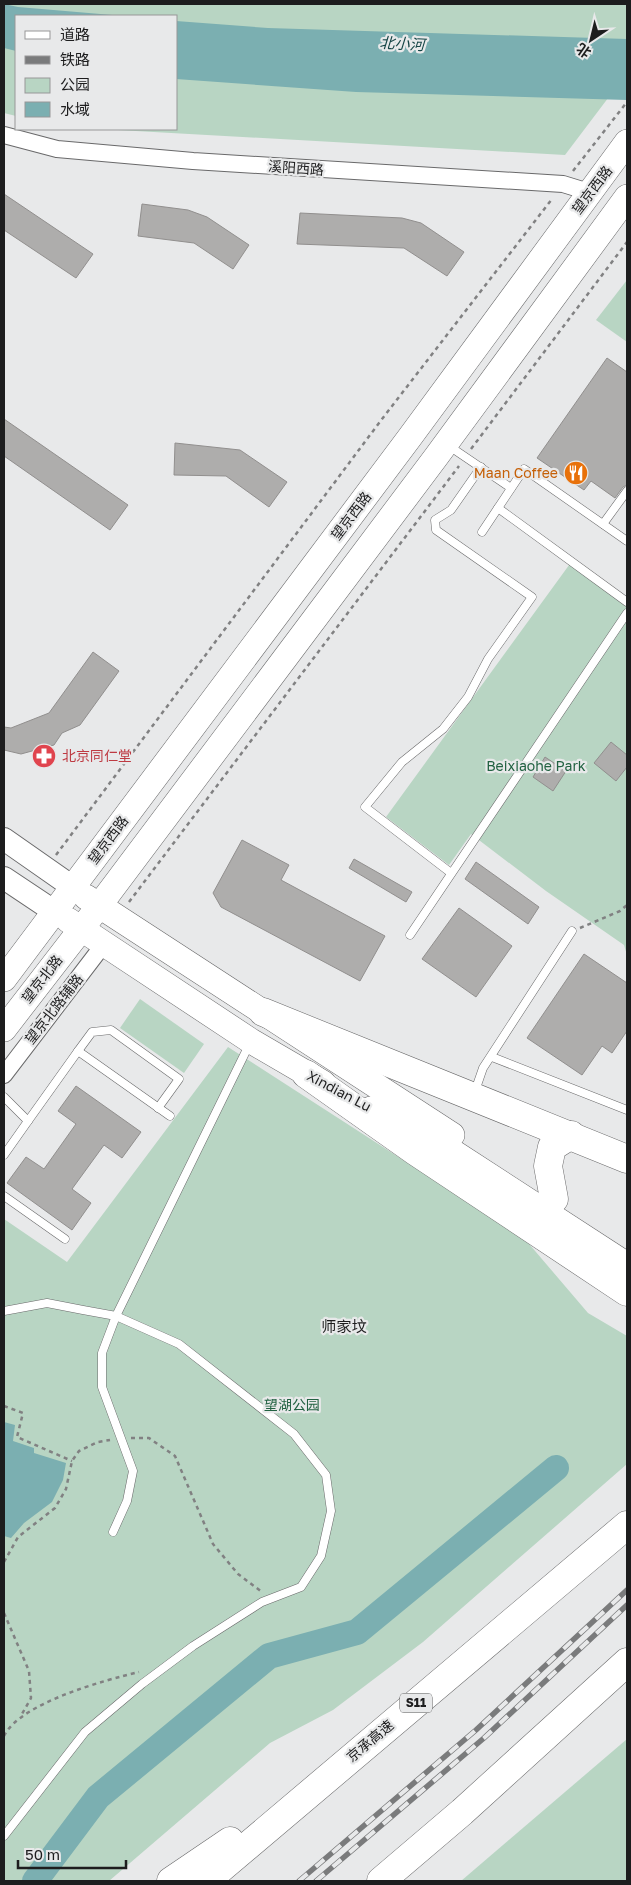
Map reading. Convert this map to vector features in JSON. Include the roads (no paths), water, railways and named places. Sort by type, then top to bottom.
[{"type":"highway","points":[[263,1012],[627,1159]]},
{"type":"highway","points":[[306,1074],[415,1151],[627,1292]]},
{"type":"highway","points":[[554,1199],[548,1166],[552,1147],[571,1135]]},
{"type":"highway","name":"京承高速","points":[[206,1881],[627,1525]]},
{"type":"highway","points":[[390,1881],[462,1812],[627,1662]]},
{"type":"highway","points":[[171,1881],[354,1754]]},
{"type":"highway","points":[[381,1881],[462,1812]]},
{"type":"main road","name":"望京西路","points":[[78,881],[410,437],[627,142]]},
{"type":"main road","points":[[81,929],[112,900],[456,450],[627,197]]},
{"type":"main road","name":"Xindian Lu","points":[[78,881],[112,900],[263,1012],[627,1248]]},
{"type":"main road","points":[[4,979],[78,881]]},
{"type":"main road","name":"Xindian Lu","points":[[55,912],[306,1074],[453,1152],[627,1265]]},
{"type":"main road","name":"望京北路","points":[[4,1029],[81,929]]},
{"type":"street","name":"溪阳西路","points":[[4,135],[57,149],[77,151],[193,161],[563,184],[589,192]]},
{"type":"street","points":[[4,839],[78,881]]},
{"type":"street","points":[[4,878],[55,912]]},
{"type":"street","name":"望京北路辅路","points":[[4,1075],[104,944]]},
{"type":"lane","points":[[456,450],[511,488]]},
{"type":"lane","points":[[451,873],[365,807],[402,762],[443,729],[468,697],[488,659],[532,597],[436,530],[435,520],[450,510],[481,467]]},
{"type":"lane","points":[[482,532],[524,469],[627,541]]},
{"type":"lane","points":[[603,524],[627,491]]},
{"type":"lane","points":[[498,508],[627,602]]},
{"type":"lane","points":[[410,935],[627,613]]},
{"type":"lane","points":[[473,1098],[483,1068],[572,932]]},
{"type":"lane","points":[[4,1155],[92,1032],[111,1030],[179,1079],[158,1108]]},
{"type":"lane","points":[[113,1532],[127,1501],[133,1471],[102,1387],[102,1353],[116,1316],[251,1040]]},
{"type":"lane","points":[[78,1051],[170,1116]]},
{"type":"lane","points":[[492,1056],[627,1110]]},
{"type":"lane","points":[[4,1097],[28,1122]]},
{"type":"lane","points":[[4,1196],[65,1239]]},
{"type":"lane","points":[[4,1311],[47,1303],[116,1316],[179,1344],[294,1434],[326,1475],[331,1511],[321,1556],[301,1588],[262,1602],[165,1666],[85,1732],[4,1836]]},
{"type":"water","points":[[4,4],[18,7],[112,15],[15,15],[15,51],[4,48]]},
{"type":"water","name":"北小河","points":[[178,21],[268,28],[627,39],[627,100],[356,92],[178,79]]},
{"type":"water","points":[[4,1422],[15,1425],[13,1441],[34,1448],[34,1453],[66,1463],[63,1480],[52,1502],[24,1523],[11,1538],[4,1536]]},
{"type":"waterway","points":[[35,1881],[98,1797],[269,1656],[357,1632],[556,1468]]},
{"type":"railway","points":[[299,1881],[476,1730],[627,1590]]},
{"type":"railway","points":[[316,1881],[484,1738],[627,1605]]},
{"type":"place","name":"Maan Coffee","points":[[576,473]]},
{"type":"place","name":"北京同仁堂","points":[[44,756]]},
{"type":"district","name":"师家坟","points":[[344,1327]]},
{"type":"park label","name":"Beixiaohe Park","points":[[536,766]]},
{"type":"park label","name":"望湖公园","points":[[292,1405]]}]
